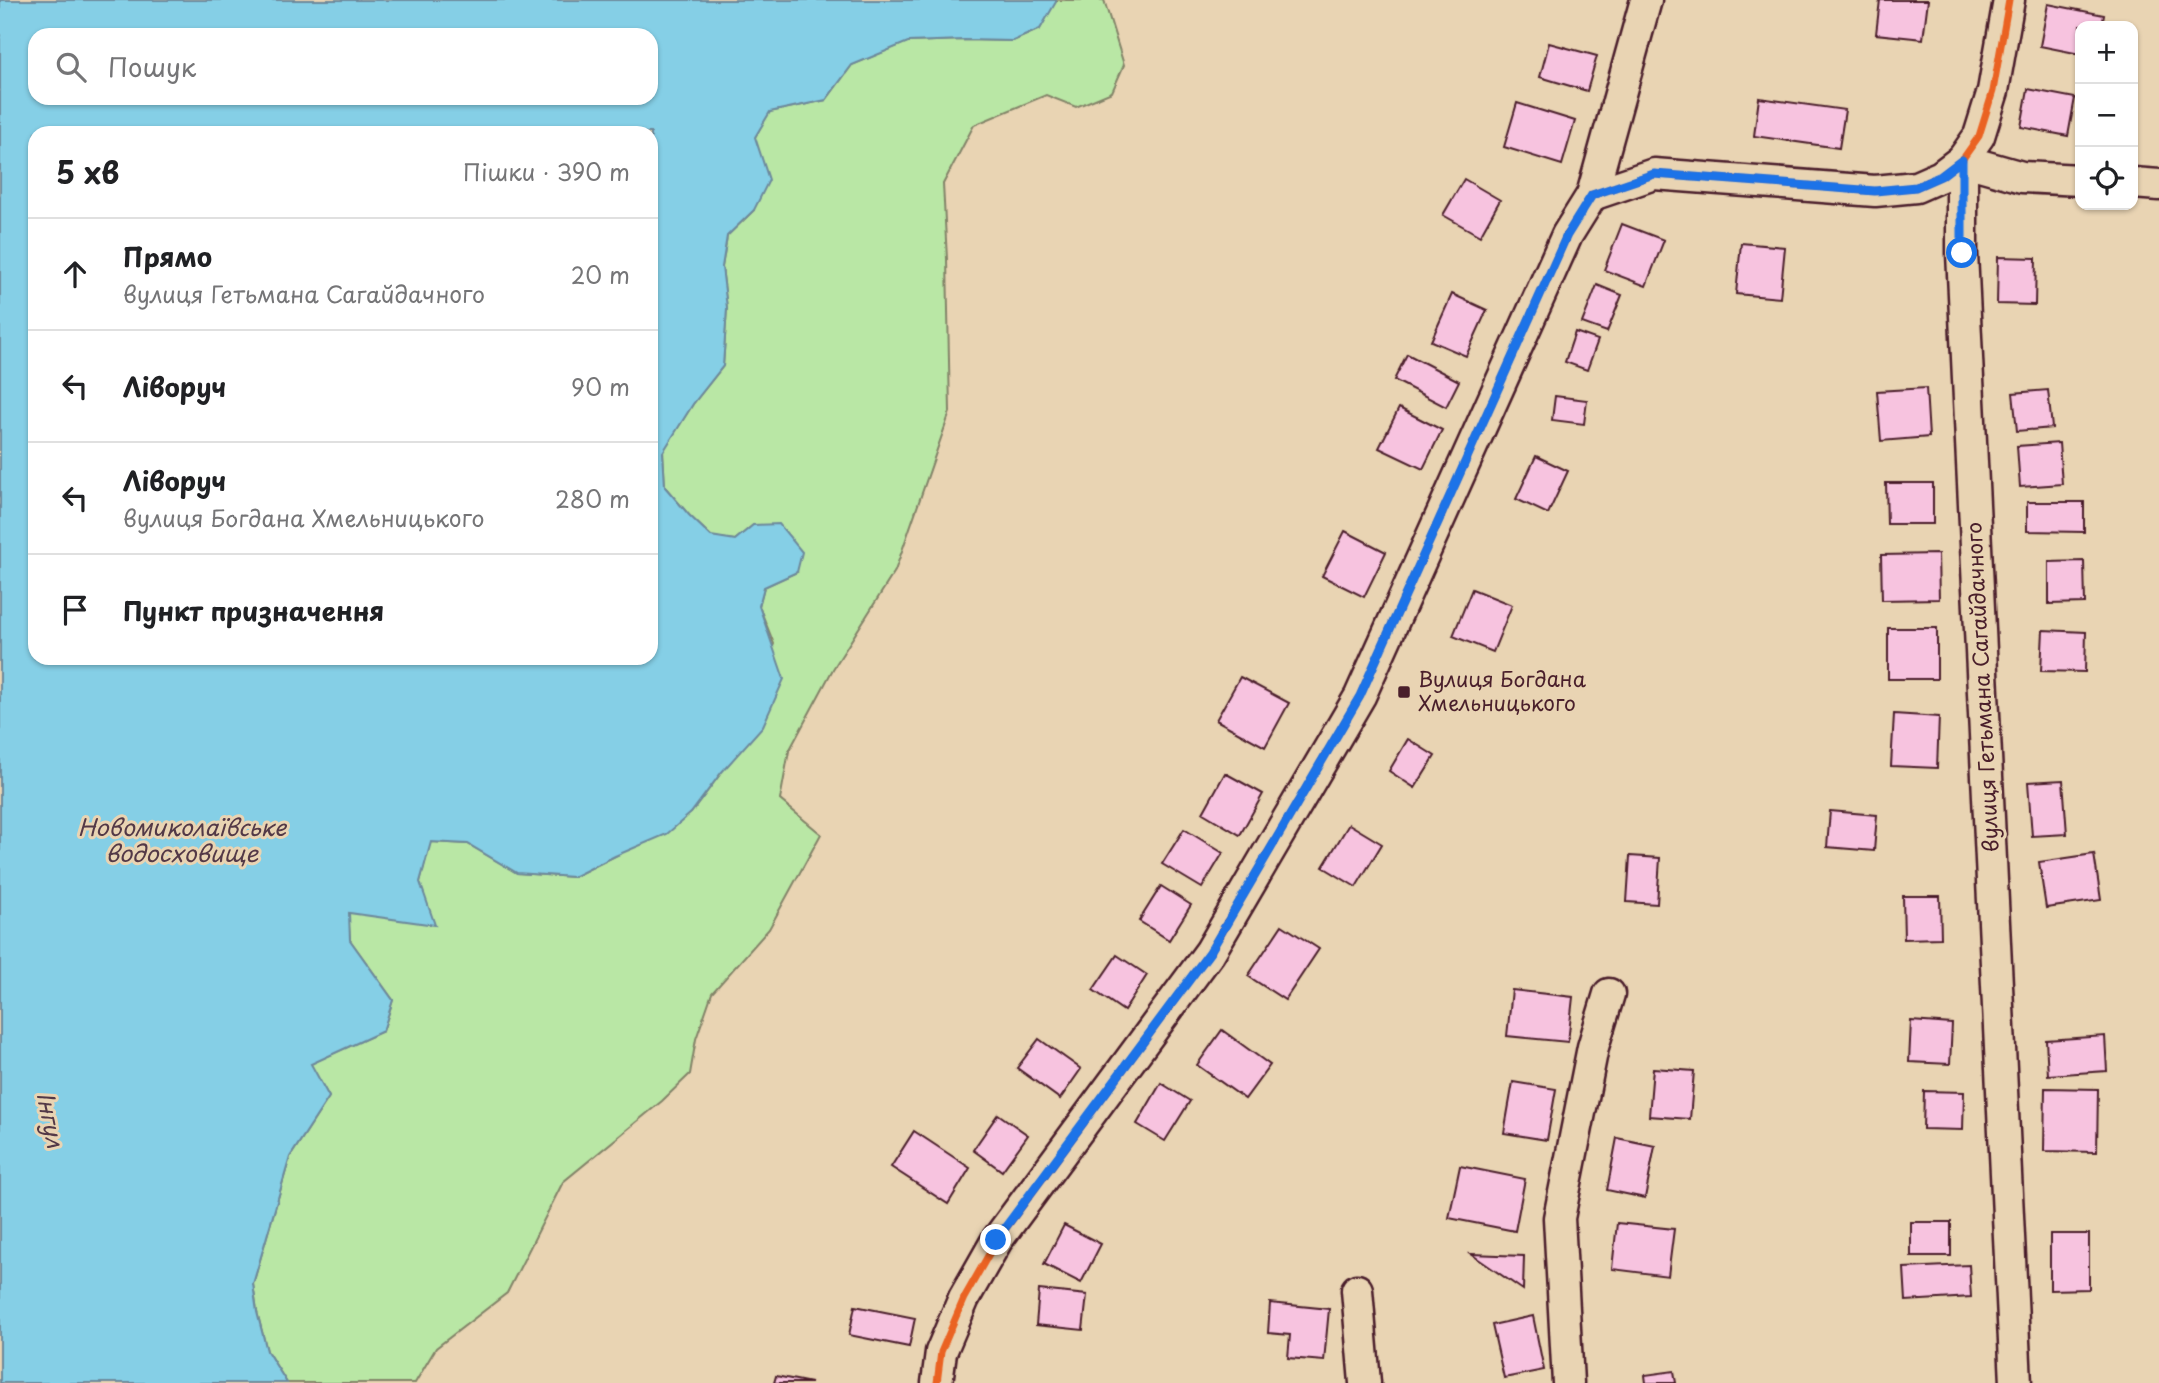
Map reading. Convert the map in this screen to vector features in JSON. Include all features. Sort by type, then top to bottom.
[{"type":"street","points":[[937,1383],[941,1352],[964,1298],[996,1240],[1210,952],[1360,696],[1567,235],[1592,195],[1646,0]]},
{"type":"street","points":[[1592,195],[1654,174],[1875,191],[1916,187],[1941,176],[1962,160],[1979,136],[1993,90],[2009,0]]},
{"type":"street","points":[[1962,160],[2022,177],[2075,180]]},
{"type":"street","name":"вулиця Гетьмана Сагайдачного","points":[[1962,160],[1962,253],[2016,1383]]},
{"type":"street","points":[[2138,183],[2159,185]]},
{"type":"street","points":[[1568,1383],[1559,1218],[1593,1047],[1609,994]]},
{"type":"street","points":[[1357,1290],[1365,1383]]},
{"type":"green space","points":[[1056,0],[1104,0],[1124,65],[1112,92],[1076,107],[1046,95],[974,125],[943,184],[950,412],[895,571],[833,669],[789,751],[780,800],[821,834],[769,929],[712,993],[696,1039],[690,1074],[662,1101],[563,1182],[507,1293],[436,1348],[415,1383],[287,1383],[267,1351],[253,1284],[290,1157],[329,1097],[310,1064],[383,1031],[393,1000],[350,940],[348,913],[420,882],[430,842],[468,844],[517,873],[573,877],[691,813],[721,773],[774,644],[759,606],[764,587],[797,572],[753,525],[735,540],[712,537],[665,487],[663,451],[693,404],[723,366],[727,308],[722,267],[727,236],[754,210],[755,137],[769,112],[826,100],[852,65],[907,42],[1013,41],[1040,29]]},
{"type":"water","name":"Новомиколаївське водосховище","points":[[0,0],[1056,0],[1040,29],[1013,41],[908,42],[852,65],[826,100],[770,112],[755,137],[769,180],[754,210],[727,236],[722,267],[727,308],[723,366],[693,404],[663,452],[665,487],[711,536],[735,540],[753,525],[779,524],[802,552],[797,572],[764,587],[759,606],[784,679],[763,726],[721,773],[691,813],[667,834],[573,877],[517,873],[468,844],[431,842],[420,882],[435,925],[349,913],[350,940],[393,1000],[383,1031],[311,1064],[329,1097],[290,1157],[253,1284],[267,1351],[287,1383],[0,1383]]},
{"type":"building","points":[[1880,0],[1928,0],[1923,39],[1876,34]]},
{"type":"building","points":[[2048,4],[2104,15],[2103,21],[2075,21],[2075,53],[2040,46]]},
{"type":"building","points":[[1549,43],[1597,56],[1587,91],[1540,77]]},
{"type":"building","points":[[2028,89],[2075,98],[2068,136],[2021,127]]},
{"type":"building","points":[[1759,98],[1845,110],[1839,148],[1754,136]]},
{"type":"building","points":[[1517,103],[1575,121],[1562,165],[1504,147]]},
{"type":"building","points":[[1464,179],[1500,200],[1480,236],[1443,215]]},
{"type":"building","points":[[1622,224],[1664,240],[1646,286],[1604,270]]},
{"type":"building","points":[[1741,243],[1785,247],[1780,298],[1736,294]]},
{"type":"building","points":[[1998,257],[2036,258],[2035,305],[1997,304]]},
{"type":"building","points":[[1597,285],[1622,295],[1607,332],[1582,323]]},
{"type":"building","points":[[1452,294],[1487,310],[1466,356],[1431,341]]},
{"type":"building","points":[[1575,332],[1598,340],[1587,370],[1565,362]]},
{"type":"building","points":[[1407,354],[1459,381],[1446,407],[1394,380]]},
{"type":"building","points":[[1926,388],[1929,437],[1881,441],[1877,391]]},
{"type":"building","points":[[2048,390],[2052,428],[2017,431],[2013,393]]},
{"type":"building","points":[[1555,396],[1587,400],[1584,424],[1552,420]]},
{"type":"building","points":[[1399,408],[1442,430],[1423,469],[1379,448]]},
{"type":"building","points":[[2059,443],[2062,484],[2020,487],[2017,446]]},
{"type":"building","points":[[1536,456],[1568,471],[1548,514],[1516,499]]},
{"type":"building","points":[[1886,483],[1933,483],[1933,524],[1887,524]]},
{"type":"building","points":[[2027,502],[2084,502],[2084,532],[2027,531]]},
{"type":"building","points":[[1345,531],[1386,552],[1364,597],[1322,576]]},
{"type":"building","points":[[1938,554],[1939,599],[1882,600],[1881,555]]},
{"type":"building","points":[[2084,561],[2085,603],[2049,604],[2049,562]]},
{"type":"building","points":[[1472,589],[1512,605],[1493,652],[1453,636]]},
{"type":"building","points":[[1888,628],[1937,628],[1937,679],[1888,679]]},
{"type":"building","points":[[2043,630],[2086,632],[2085,672],[2041,671]]},
{"type":"building","points":[[1240,677],[1289,703],[1265,747],[1216,720]]},
{"type":"building","points":[[1894,714],[1939,717],[1937,768],[1891,766]]},
{"type":"building","points":[[1408,739],[1435,756],[1415,788],[1389,771]]},
{"type":"building","points":[[1225,773],[1263,794],[1240,835],[1203,813]]},
{"type":"building","points":[[2063,780],[2067,834],[2032,836],[2028,782]]},
{"type":"building","points":[[1830,811],[1877,815],[1874,851],[1827,847]]},
{"type":"building","points":[[1349,824],[1382,844],[1356,887],[1323,867]]},
{"type":"building","points":[[1184,829],[1223,853],[1202,888],[1162,864]]},
{"type":"building","points":[[2094,854],[2101,900],[2046,908],[2039,862]]},
{"type":"building","points":[[1630,856],[1660,858],[1657,904],[1627,902]]},
{"type":"building","points":[[1161,886],[1191,905],[1169,940],[1139,921]]},
{"type":"building","points":[[1903,896],[1940,896],[1941,938],[1904,939]]},
{"type":"building","points":[[1282,925],[1319,949],[1285,1000],[1248,976]]},
{"type":"building","points":[[1117,955],[1147,975],[1124,1011],[1093,990]]},
{"type":"building","points":[[1512,990],[1573,997],[1568,1042],[1507,1036]]},
{"type":"building","points":[[1911,1021],[1952,1024],[1950,1064],[1909,1062]]},
{"type":"building","points":[[1222,1030],[1270,1065],[1245,1099],[1197,1065]]},
{"type":"building","points":[[2105,1036],[2107,1071],[2048,1075],[2046,1040]]},
{"type":"building","points":[[1039,1039],[1081,1069],[1060,1099],[1017,1068]]},
{"type":"building","points":[[1653,1068],[1694,1071],[1690,1119],[1649,1116]]},
{"type":"building","points":[[1513,1082],[1556,1089],[1547,1140],[1504,1133]]},
{"type":"building","points":[[1161,1083],[1190,1101],[1165,1141],[1137,1124]]},
{"type":"building","points":[[2045,1088],[2098,1089],[2097,1152],[2044,1151]]},
{"type":"building","points":[[1924,1091],[1964,1092],[1963,1130],[1923,1129]]},
{"type":"building","points":[[998,1114],[1028,1135],[1002,1171],[973,1150]]},
{"type":"building","points":[[914,1131],[970,1168],[948,1204],[891,1167]]},
{"type":"building","points":[[1617,1138],[1655,1146],[1645,1198],[1607,1190]]},
{"type":"building","points":[[1460,1166],[1525,1179],[1515,1231],[1449,1218]]},
{"type":"building","points":[[1911,1222],[1951,1222],[1951,1256],[1911,1256]]},
{"type":"building","points":[[1617,1223],[1674,1229],[1668,1276],[1612,1269]]},
{"type":"building","points":[[1064,1225],[1101,1244],[1081,1283],[1044,1264]]},
{"type":"building","points":[[2050,1234],[2089,1234],[2089,1289],[2050,1290]]},
{"type":"building","points":[[1471,1254],[1524,1256],[1523,1290]]},
{"type":"building","points":[[1969,1265],[1971,1297],[1906,1301],[1904,1268]]},
{"type":"building","points":[[1039,1290],[1087,1295],[1083,1330],[1036,1325]]},
{"type":"building","points":[[1270,1303],[1329,1309],[1324,1361],[1288,1358],[1290,1335],[1268,1333]]},
{"type":"building","points":[[855,1306],[915,1318],[909,1347],[849,1335]]},
{"type":"building","points":[[1533,1316],[1544,1370],[1504,1378],[1492,1325]]},
{"type":"building","points":[[1674,1371],[1676,1383],[1646,1383],[1645,1375]]},
{"type":"building","points":[[776,1376],[811,1383],[774,1383]]},
{"type":"transit line","points":[[1592,195],[1654,174],[1875,191],[1916,187],[1941,176],[1962,160],[1979,136],[1993,91],[2009,0]]},
{"type":"transit line","points":[[937,1383],[941,1352],[964,1298],[997,1240],[1210,952],[1360,696],[1567,235],[1592,195]]},
{"type":"place","name":"Вулиця Богдана Хмельницького","points":[[1404,692]]},
{"type":"route","points":[[996,1240],[1210,952],[1360,696],[1567,235],[1592,195],[1654,174],[1875,191],[1916,187],[1941,176],[1962,160],[1962,253]]},
{"type":"water label","name":"Інгул","points":[[50,1120]]}]
